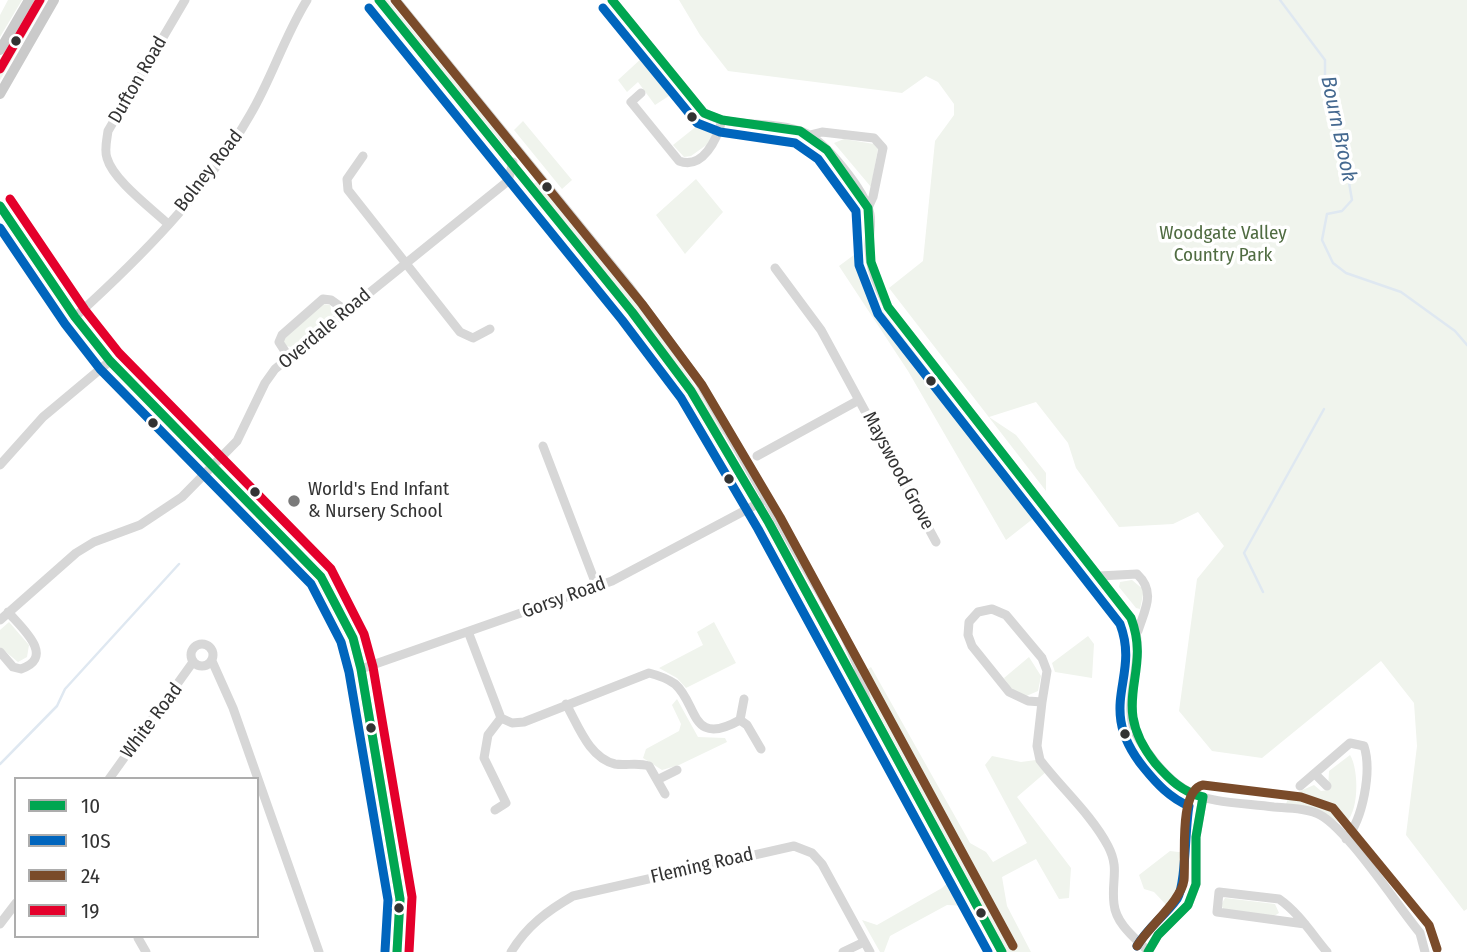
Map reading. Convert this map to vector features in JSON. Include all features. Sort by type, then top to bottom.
[{"type":"main road","points":[[0,50],[29,0]]},
{"type":"main road","points":[[0,94],[54,0]]},
{"type":"street","name":"Dufton Road","points":[[167,224],[113,172],[106,157],[106,141],[108,131],[185,0]]},
{"type":"street","name":"Bolney Road","points":[[75,317],[120,276],[212,173],[236,139],[307,0]]},
{"type":"street","points":[[379,0],[528,182],[691,391],[758,503],[1002,952]]},
{"type":"street","points":[[397,0],[538,173],[672,344],[738,447],[844,635],[858,667],[869,710]]},
{"type":"street","points":[[612,0],[695,106],[722,120],[789,129],[810,135],[827,150],[858,190],[868,208],[871,262],[888,307],[1099,576],[1138,631]]},
{"type":"street","points":[[641,93],[631,102],[679,161],[688,164],[717,142],[722,120]]},
{"type":"street","points":[[810,135],[822,132],[874,138],[883,148],[873,197],[868,208]]},
{"type":"street","points":[[522,154],[512,162],[508,181],[528,182],[538,173]]},
{"type":"street","points":[[363,156],[347,179],[348,190],[460,332],[472,338],[490,329]]},
{"type":"street","name":"Overdale Road","points":[[0,620],[76,553],[156,515],[182,497],[237,441],[265,383],[288,356],[508,181]]},
{"type":"street","points":[[0,206],[75,317],[110,360],[321,577],[344,617],[360,669],[400,899],[397,952]]},
{"type":"street","name":"Mayswood Grove","points":[[775,268],[821,330],[936,542]]},
{"type":"street","points":[[288,356],[279,342],[282,335],[323,299],[331,300],[345,310]]},
{"type":"street","points":[[0,464],[43,416],[110,360]]},
{"type":"street","name":"Mayswood Grove","points":[[757,456],[859,400]]},
{"type":"street","points":[[543,446],[597,587]]},
{"type":"street","points":[[738,447],[757,456],[754,475]]},
{"type":"street","points":[[738,447],[732,450],[738,468]]},
{"type":"street","points":[[758,503],[763,501],[758,492],[761,487]]},
{"type":"street","name":"Gorsy Road","points":[[360,669],[469,634],[597,587],[758,503]]},
{"type":"street","points":[[1099,576],[1137,574],[1146,583],[1150,596],[1138,631],[1131,706],[1135,733],[1171,782],[1183,791],[1203,797],[1316,813],[1335,825],[1420,933],[1425,952]]},
{"type":"street","points":[[1042,702],[1028,701],[1009,692],[972,646],[968,635],[969,622],[978,612],[992,609],[1006,615],[1042,658],[1047,671],[1037,746],[1040,761],[1107,845],[1117,866],[1114,905],[1118,918],[1128,933],[1148,951],[1158,935],[1188,905],[1196,884],[1196,836],[1203,797]]},
{"type":"street","points":[[0,652],[13,667],[21,669],[33,662],[37,653],[36,644],[8,612]]},
{"type":"street","points":[[469,634],[501,718],[512,723],[524,722],[649,673],[676,685],[699,722],[710,728],[724,729],[740,720],[744,699]]},
{"type":"street","name":"White Road","points":[[110,777],[193,662],[192,651],[201,644],[213,650],[212,661],[203,667],[193,662]]},
{"type":"street","points":[[212,661],[233,708],[257,777]]},
{"type":"street","points":[[566,704],[592,750],[616,764],[649,766],[659,779],[665,794]]},
{"type":"street","points":[[495,810],[506,803],[484,758],[484,745],[501,718]]},
{"type":"street","points":[[740,720],[747,725],[761,750]]},
{"type":"street","points":[[1300,786],[1350,743],[1364,746],[1368,759],[1358,820],[1346,839]]},
{"type":"street","points":[[659,779],[677,770]]},
{"type":"street","points":[[1315,774],[1327,786]]},
{"type":"street","points":[[259,783],[318,952]]},
{"type":"street","name":"Fleming Road","points":[[511,952],[531,925],[573,896],[794,846],[811,853],[822,864],[870,952]]},
{"type":"street","points":[[1305,924],[1217,912],[1219,892],[1279,899],[1305,924],[1327,952]]},
{"type":"street","points":[[0,924],[14,906]]},
{"type":"street","points":[[138,938],[146,952]]},
{"type":"street","points":[[843,952],[864,942]]},
{"type":"green space","points":[[8,0],[22,0],[0,37],[0,15]]},
{"type":"green space","points":[[34,0],[46,0],[0,80],[0,59]]},
{"type":"green space","points":[[383,0],[388,0],[513,152],[511,154]]},
{"type":"green space","name":"Woodgate Valley Country Park","points":[[679,0],[1467,0],[1467,909],[1464,911],[1406,835],[1417,746],[1414,703],[1381,661],[1262,758],[1212,751],[1179,711],[1197,579],[1224,546],[1198,512],[1173,524],[1119,527],[1076,468],[1068,443],[1036,402],[989,417],[1016,435],[1046,473],[1046,491],[889,288],[923,261],[935,141],[954,115],[954,104],[938,82],[926,76],[902,93],[728,71],[700,35]]},
{"type":"green space","points":[[643,57],[675,92],[655,105],[638,82],[627,92],[618,80]]},
{"type":"green space","points":[[523,121],[572,180],[562,189],[514,130]]},
{"type":"green space","points":[[703,121],[712,133],[712,141],[691,156],[684,157],[673,145]]},
{"type":"green space","points":[[844,139],[874,144],[878,149],[871,187],[834,143]]},
{"type":"green space","points":[[696,179],[723,212],[685,254],[656,215]]},
{"type":"green space","points":[[537,182],[662,336],[726,433],[723,435],[636,310],[533,184]]},
{"type":"green space","points":[[862,249],[865,278],[878,305],[1039,514],[1006,540],[908,371],[839,266]]},
{"type":"green space","points":[[323,304],[330,305],[333,315],[292,347],[285,346],[283,338]]},
{"type":"green space","points":[[1132,580],[1144,590],[1140,609],[1136,608],[1119,587],[1120,582]]},
{"type":"green space","points":[[9,622],[29,645],[27,657],[18,662],[0,647],[0,630]]},
{"type":"green space","points":[[714,622],[736,663],[686,688],[677,678],[659,668],[703,645],[697,632]]},
{"type":"green space","points":[[1088,636],[1094,644],[1092,678],[1055,672],[1052,663]]},
{"type":"green space","points":[[1029,657],[1041,676],[1038,691],[1024,697],[1010,687],[1004,678]]},
{"type":"green space","points":[[871,667],[970,843],[986,852],[993,862],[1027,843],[985,765],[992,756],[1021,762],[1036,760],[1046,772],[1017,797],[1071,868],[1069,898],[1059,899],[1036,859],[1002,877],[1007,906],[1031,952],[1007,952],[865,689],[864,672]]},
{"type":"green space","points":[[677,699],[698,737],[725,738],[727,742],[679,765],[662,770],[643,758],[646,749],[679,731],[681,724],[672,705]]},
{"type":"green space","points":[[1350,755],[1355,770],[1355,802],[1349,820],[1343,825],[1314,808],[1286,804],[1289,796],[1314,785],[1321,791],[1328,790],[1329,771]]},
{"type":"green space","points":[[1170,851],[1187,853],[1181,898],[1170,909],[1154,892],[1144,889],[1139,875]]},
{"type":"green space","points":[[953,878],[968,906],[947,905],[890,936],[884,952],[880,952],[862,920],[877,925],[942,888]]},
{"type":"green space","points":[[1225,898],[1275,904],[1279,913],[1274,916],[1224,910],[1221,905]]},
{"type":"waterway","name":"Bourn Brook","points":[[1280,0],[1325,60],[1325,78],[1334,96],[1352,200],[1342,211],[1327,214],[1322,240],[1333,263],[1346,273],[1401,292],[1455,331],[1467,345]]},
{"type":"waterway","points":[[1263,592],[1244,553],[1324,409]]},
{"type":"waterway","points":[[0,764],[57,706],[65,689],[179,564]]},
{"type":"transit line","name":"19","points":[[0,69],[40,0]]},
{"type":"transit line","name":"10","points":[[379,0],[632,312],[691,391],[769,523],[1002,952]]},
{"type":"transit line","name":"24","points":[[395,0],[642,304],[702,385],[780,517],[1013,946]]},
{"type":"transit line","name":"10","points":[[612,0],[704,113],[722,120],[800,131],[827,150],[868,208],[871,262],[888,307],[1131,618],[1137,657],[1132,706],[1134,723],[1141,742],[1155,763],[1171,779],[1189,792],[1203,797],[1196,837],[1196,884],[1188,905],[1158,935],[1148,952]]},
{"type":"transit line","name":"10S","points":[[369,8],[622,320],[681,398],[758,529],[988,952]]},
{"type":"transit line","name":"10S","points":[[603,8],[697,123],[720,132],[795,143],[818,159],[856,211],[859,265],[878,314],[1120,624],[1126,661],[1120,710],[1122,727],[1129,746],[1159,785],[1189,806],[1180,892],[1137,946]]},
{"type":"transit line","name":"19","points":[[10,199],[85,310],[119,353],[331,569],[364,634],[373,667],[412,897],[409,952]]},
{"type":"transit line","name":"10","points":[[0,206],[75,317],[110,361],[321,577],[353,638],[361,669],[400,899],[397,952]]},
{"type":"transit line","name":"10S","points":[[0,228],[65,324],[100,369],[311,584],[341,642],[349,672],[388,900],[385,951]]},
{"type":"transit line","name":"24","points":[[1137,946],[1182,888],[1187,812],[1195,790],[1203,785],[1301,797],[1333,808],[1429,925],[1437,949]]},
{"type":"place","name":"World's End Infant & Nursery School","points":[[294,501]]}]
